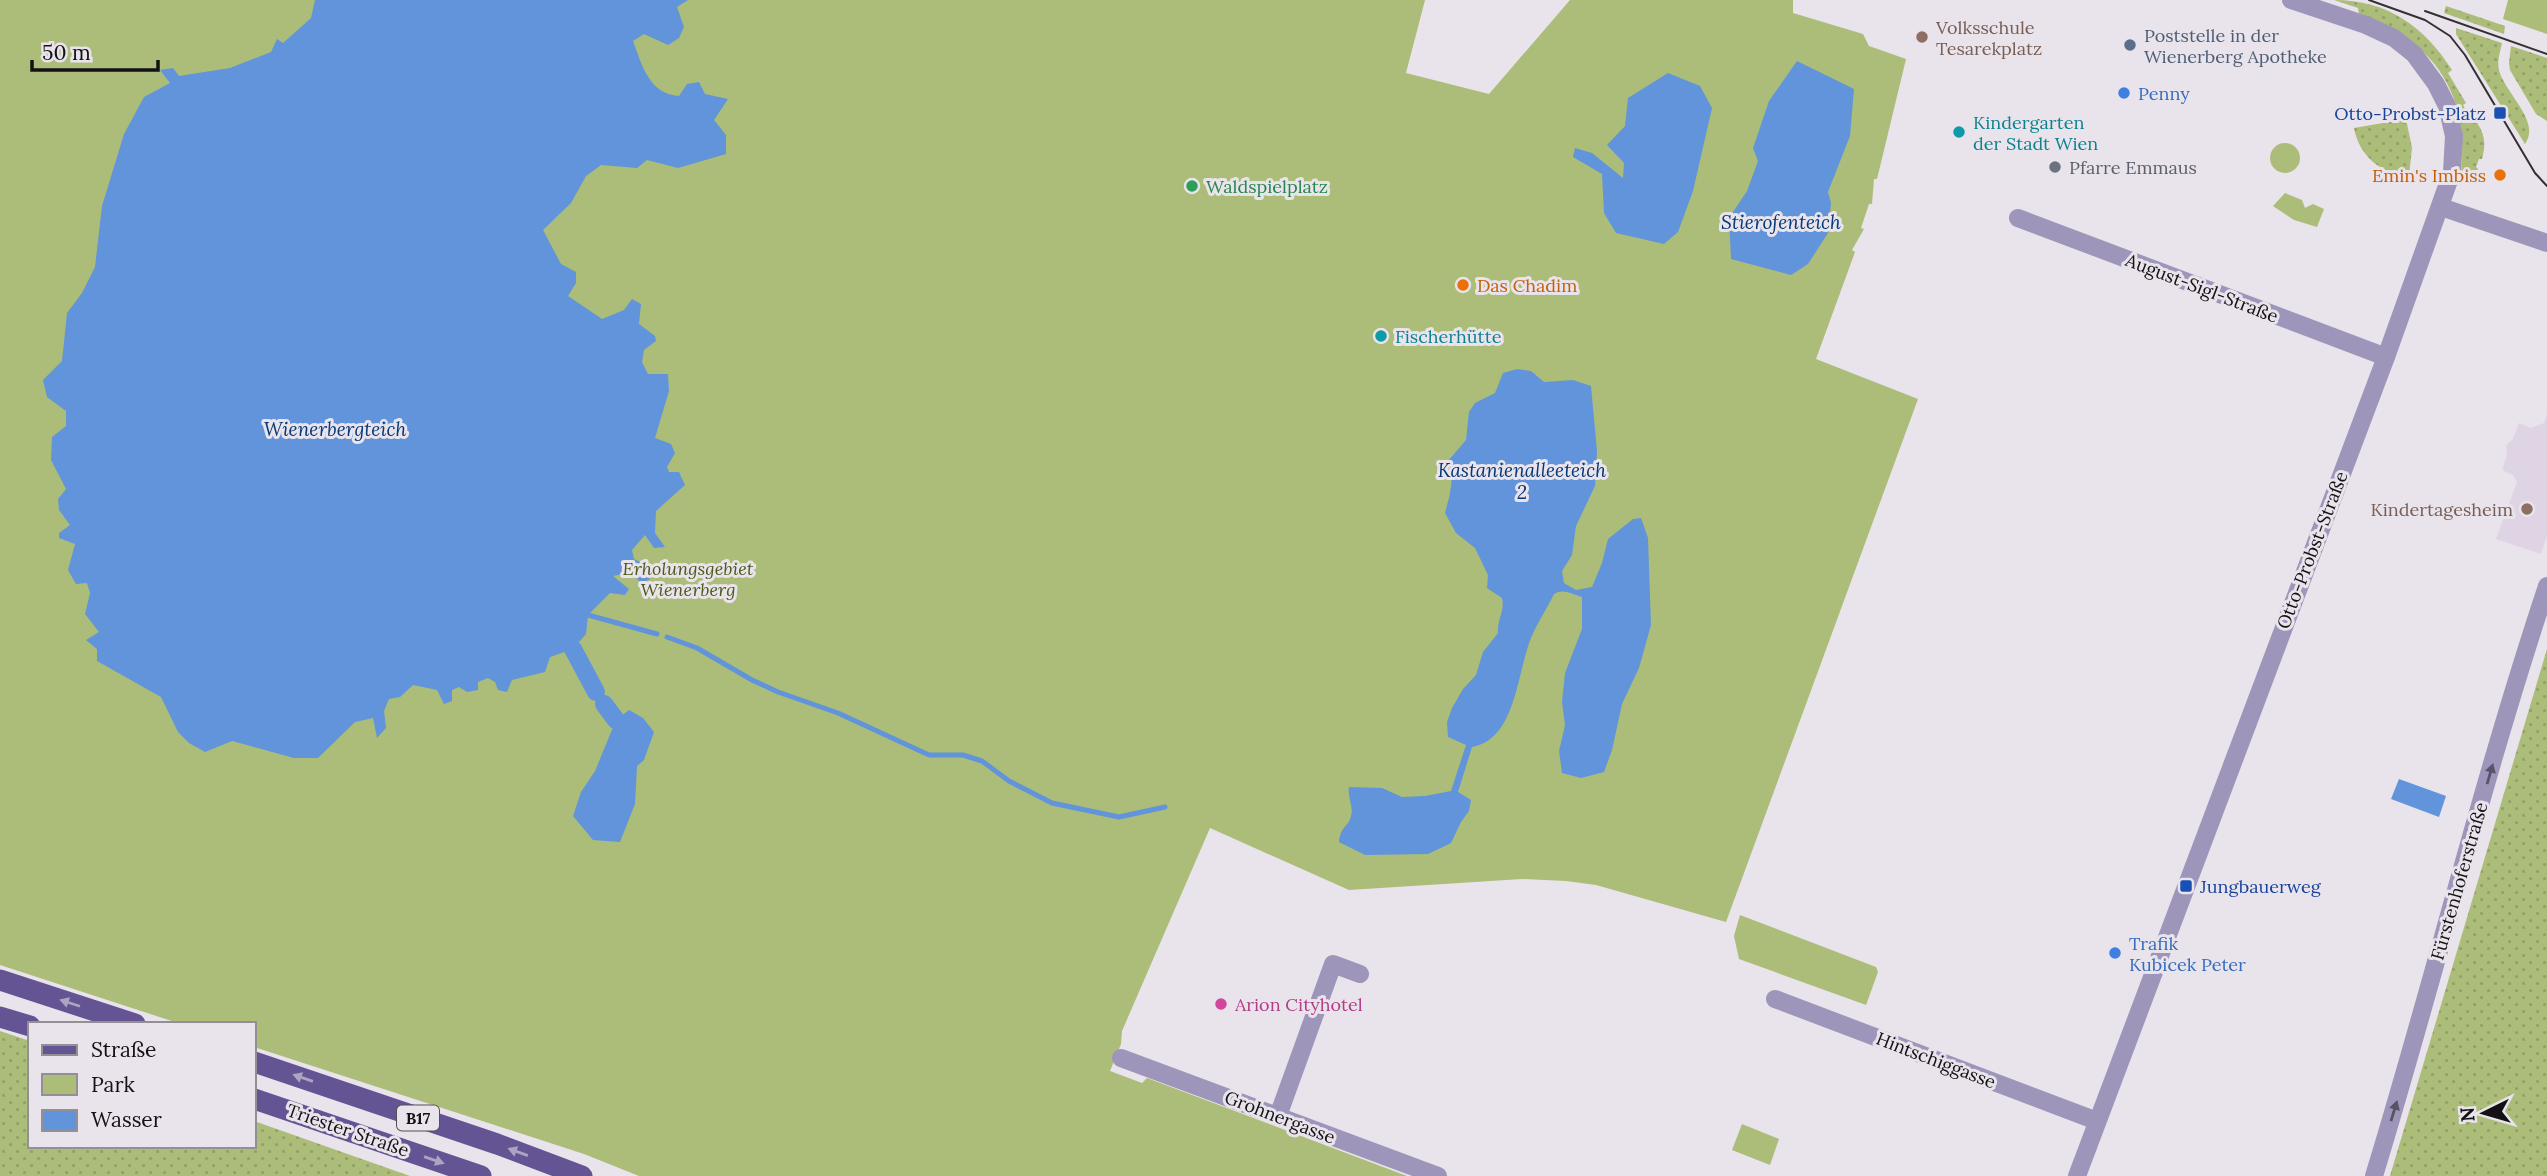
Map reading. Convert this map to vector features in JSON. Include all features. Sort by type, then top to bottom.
[{"type":"main road","points":[[0,980],[129,1022]]},
{"type":"main road","points":[[0,1017],[28,1025]]},
{"type":"main road","name":"Triester Straße","points":[[256,1063],[497,1144],[582,1176]]},
{"type":"main road","name":"Triester Straße","points":[[256,1100],[481,1176]]},
{"type":"street","name":"Otto-Probst-Straße","points":[[2077,1176],[2386,357],[2452,172],[2454,136],[2447,106],[2424,65],[2394,38],[2366,25],[2291,0]]},
{"type":"street","points":[[2441,207],[2547,243]]},
{"type":"street","name":"August-Sigl-Straße","points":[[2018,218],[2386,357]]},
{"type":"street","name":"Fürstenhoferstraße","points":[[2374,1176],[2408,1066],[2506,717],[2547,586]]},
{"type":"street","points":[[1278,1116],[1333,964],[1360,974]]},
{"type":"street","name":"Hintschiggasse","points":[[1775,999],[2097,1121]]},
{"type":"street","name":"Grohnergasse","points":[[1121,1058],[1438,1176]]},
{"type":"shaded area","name":"Kindertagesheim","points":[[2547,415],[2547,535],[2541,554],[2496,539],[2517,482],[2513,475],[2502,470],[2507,455],[2506,445],[2513,439],[2519,423],[2531,428],[2544,423]]},
{"type":"green space","name":"Erholungsgebiet Wienerberg","points":[[0,0],[1425,0],[1406,73],[1489,94],[1570,0],[1793,0],[1793,13],[1863,34],[1869,46],[1906,59],[1877,179],[1874,179],[1872,204],[1869,204],[1861,228],[1864,229],[1852,250],[1855,252],[1816,359],[1918,399],[1726,922],[1596,885],[1566,881],[1522,879],[1349,890],[1210,828],[1122,1031],[1121,1044],[1110,1071],[1142,1083],[1147,1078],[1407,1176],[639,1176],[584,1154],[256,1048],[256,1022],[175,1022],[0,965]]},
{"type":"green space","points":[[2334,0],[2371,5],[2402,18],[2429,40],[2441,54],[2452,70],[2448,73],[2466,103],[2463,105],[2484,137],[2484,153],[2476,167],[2478,169],[2474,180],[2461,176],[2460,120],[2453,96],[2442,75],[2427,56],[2409,40],[2386,26],[2359,15],[2358,8]]},
{"type":"green space","points":[[2508,0],[2547,0],[2547,34],[2503,19]]},
{"type":"green space","points":[[2446,6],[2505,26],[2504,34],[2444,13]]},
{"type":"green space","points":[[2456,28],[2502,43],[2499,70],[2526,117],[2529,135],[2525,144],[2456,34]]},
{"type":"green space","points":[[2511,46],[2547,58],[2547,121],[2536,114],[2510,70]]},
{"type":"green space","points":[[2406,119],[2412,148],[2409,176],[2390,172],[2373,162],[2361,147],[2354,128]]},
{"type":"green space","points":[[2285,143],[2296,147],[2300,158],[2296,169],[2285,173],[2274,169],[2270,158],[2274,147]]},
{"type":"green space","points":[[2285,193],[2302,200],[2305,208],[2313,204],[2324,209],[2317,227],[2294,220],[2273,206]]},
{"type":"green space","points":[[2547,649],[2547,1176],[2390,1176]]},
{"type":"green space","points":[[1740,915],[1876,967],[1878,972],[1866,1005],[1739,959],[1734,936]]},
{"type":"green space","points":[[0,1031],[28,1040],[28,1148],[256,1148],[256,1122],[410,1176],[0,1176]]},
{"type":"green space","points":[[1742,1124],[1779,1139],[1770,1165],[1732,1150]]},
{"type":"water","name":"Wienerbergteich","points":[[315,0],[688,0],[677,7],[684,27],[679,38],[668,45],[644,34],[633,41],[648,77],[660,90],[679,96],[687,84],[699,82],[705,94],[728,99],[714,120],[726,135],[726,154],[678,168],[647,160],[637,168],[601,165],[586,176],[571,203],[543,230],[561,264],[576,272],[576,283],[568,296],[602,319],[624,310],[632,299],[641,304],[639,324],[655,336],[656,341],[644,350],[642,362],[648,374],[668,374],[669,391],[655,438],[671,444],[675,453],[667,467],[669,472],[679,472],[685,485],[656,511],[655,533],[665,547],[654,548],[645,535],[632,550],[634,559],[652,568],[650,579],[641,583],[631,572],[613,576],[629,589],[625,595],[610,593],[588,615],[586,634],[573,649],[550,657],[545,672],[512,680],[507,692],[498,690],[495,682],[488,678],[478,682],[478,690],[467,692],[459,687],[452,690],[452,701],[444,704],[437,690],[413,685],[400,697],[389,699],[384,711],[386,728],[377,738],[373,718],[355,722],[318,758],[294,758],[232,741],[205,752],[189,743],[178,732],[161,697],[97,661],[97,649],[86,640],[99,632],[85,614],[90,593],[87,583],[76,584],[68,570],[75,544],[59,538],[59,533],[70,525],[59,510],[58,499],[66,489],[51,460],[52,437],[66,426],[66,411],[47,397],[43,380],[62,361],[67,313],[82,293],[95,267],[102,206],[124,134],[144,97],[170,83],[160,70],[173,68],[179,76],[230,68],[271,52],[277,39],[283,43],[311,18]]},
{"type":"water","name":"Stierofenteich","points":[[1797,61],[1854,89],[1850,136],[1828,192],[1831,203],[1828,233],[1808,264],[1791,275],[1731,259],[1729,218],[1747,191],[1758,161],[1753,148],[1769,101]]},
{"type":"water","name":"Stierofenteich","points":[[1668,73],[1700,86],[1712,108],[1693,191],[1678,232],[1664,244],[1616,233],[1604,213],[1602,174],[1573,157],[1575,148],[1592,153],[1623,178],[1624,163],[1607,145],[1625,126],[1628,98]]},
{"type":"water","name":"Kastanienalleeteich 2","points":[[1517,369],[1531,371],[1544,382],[1573,380],[1591,386],[1597,451],[1595,486],[1576,526],[1572,555],[1562,571],[1564,583],[1576,590],[1592,587],[1608,539],[1633,519],[1641,518],[1648,538],[1651,625],[1639,668],[1622,704],[1612,750],[1604,772],[1581,778],[1562,773],[1559,751],[1565,725],[1562,702],[1565,673],[1582,629],[1582,597],[1564,592],[1554,594],[1531,638],[1513,703],[1506,718],[1498,732],[1487,742],[1472,747],[1458,792],[1471,800],[1469,811],[1451,843],[1428,854],[1365,855],[1339,842],[1341,832],[1352,813],[1349,787],[1382,788],[1402,797],[1451,791],[1466,745],[1448,737],[1447,722],[1463,689],[1476,675],[1483,652],[1498,633],[1503,603],[1502,598],[1487,588],[1488,575],[1475,548],[1456,533],[1445,513],[1451,481],[1448,461],[1466,440],[1469,412],[1475,403],[1495,393],[1503,373]]},
{"type":"water","points":[[629,710],[643,718],[654,732],[644,760],[637,766],[635,804],[620,842],[593,840],[573,816],[581,792],[595,771],[616,720]]},
{"type":"water","points":[[2399,779],[2446,796],[2439,817],[2391,799]]},
{"type":"waterway","points":[[588,615],[657,634]]},
{"type":"waterway","points":[[667,637],[697,648],[778,692],[838,713],[929,755],[963,755],[982,761],[1009,781],[1052,803],[1119,817],[1165,807]]},
{"type":"waterway","points":[[573,649],[596,692]]},
{"type":"waterway","points":[[604,704],[616,720]]},
{"type":"tram line","points":[[2369,0],[2425,20],[2450,36],[2465,55],[2535,173],[2547,186]]},
{"type":"tram line","points":[[2425,11],[2547,54]]},
{"type":"place","name":"Volksschule Tesarekplatz","points":[[1922,37]]},
{"type":"place","name":"Poststelle in der Wienerberg Apotheke","points":[[2130,45]]},
{"type":"place","name":"Penny","points":[[2124,93]]},
{"type":"place","name":"Otto-Probst-Platz","points":[[2500,113]]},
{"type":"place","name":"Kindergarten der Stadt Wien","points":[[1959,132]]},
{"type":"place","name":"Pfarre Emmaus","points":[[2055,167]]},
{"type":"place","name":"Emin's Imbiss","points":[[2500,175]]},
{"type":"place","name":"Waldspielplatz","points":[[1192,186]]},
{"type":"place","name":"Das Chadim","points":[[1463,285]]},
{"type":"place","name":"Fischerhütte","points":[[1381,336]]},
{"type":"place","name":"Kindertagesheim","points":[[2527,509]]},
{"type":"place","name":"Jungbauerweg","points":[[2186,886]]},
{"type":"place","name":"Trafik Kubicek Peter","points":[[2115,953]]},
{"type":"place","name":"Arion Cityhotel","points":[[1221,1004]]}]
